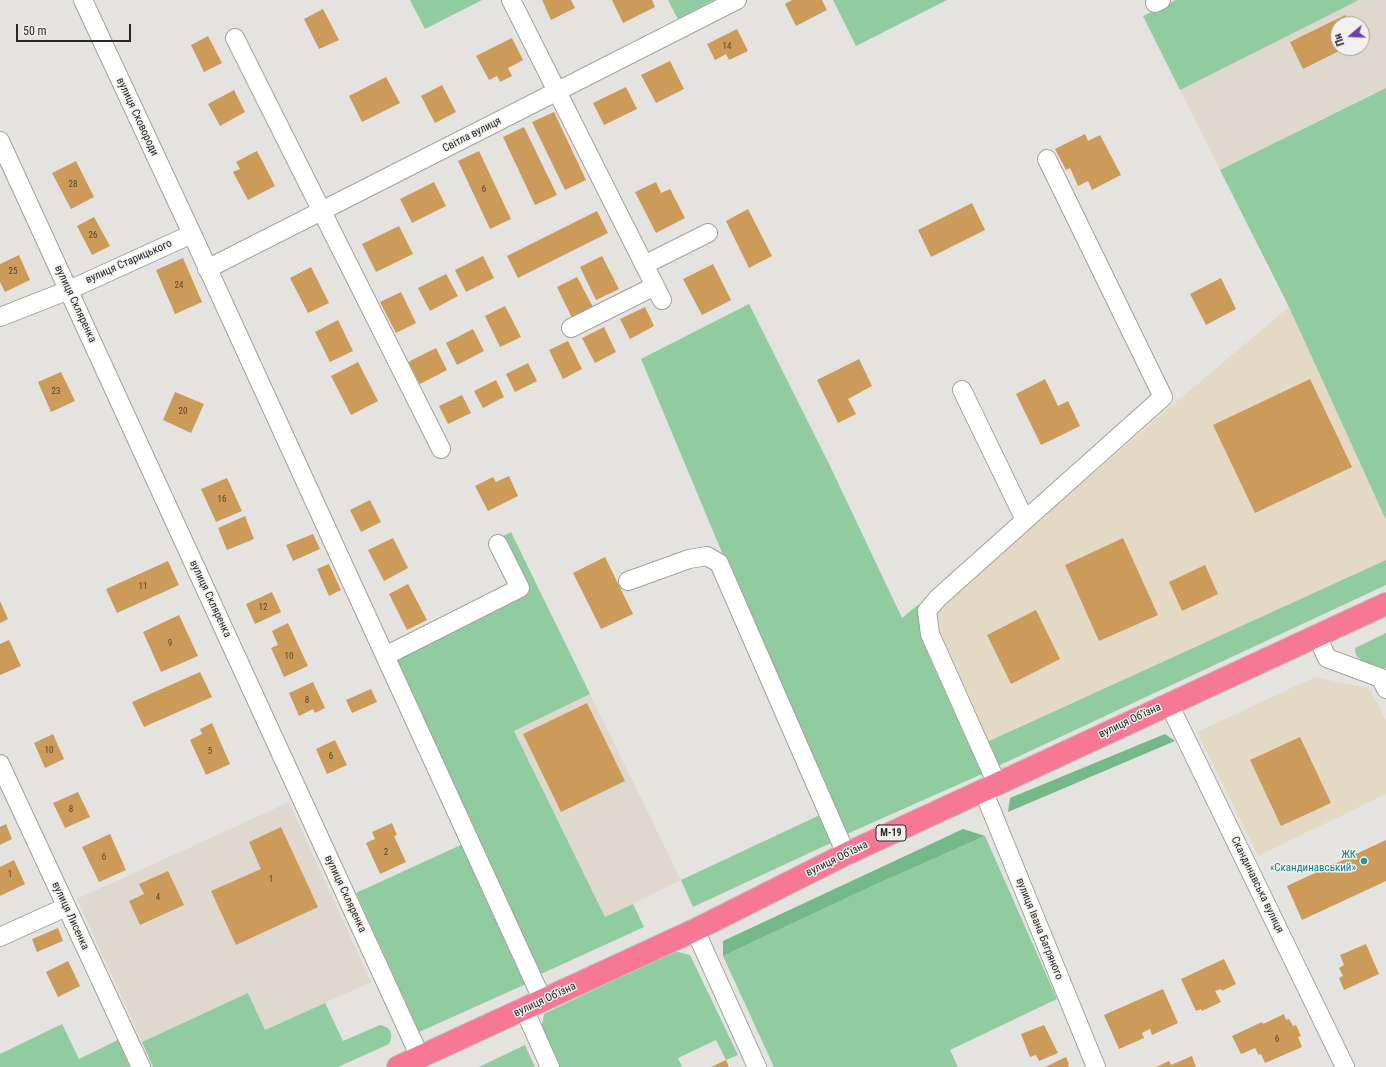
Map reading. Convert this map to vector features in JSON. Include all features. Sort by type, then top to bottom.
[{"type":"highway","name":"вулиця Об’їзна","points":[[398,1067],[695,930],[846,854],[1386,604]]},
{"type":"street","name":"вулиця Сковороди","points":[[83,0],[385,656],[533,1005],[550,1067]]},
{"type":"street","points":[[511,0],[658,293],[571,328]]},
{"type":"street","name":"Світла вулиця","points":[[207,269],[737,0]]},
{"type":"street","points":[[235,38],[441,449]]},
{"type":"street","name":"вулиця Скляренка","points":[[0,141],[420,1057]]},
{"type":"street","points":[[962,390],[1025,520],[1163,397],[1048,159]]},
{"type":"street","points":[[644,265],[708,233]]},
{"type":"street","name":"вулиця Старицького","points":[[0,317],[69,290],[192,234]]},
{"type":"street","name":"вулиця Івана Багряного","points":[[1025,520],[938,598],[927,611],[930,634],[990,787],[1096,1067]]},
{"type":"street","points":[[385,656],[520,588],[498,544]]},
{"type":"street","points":[[628,581],[688,559],[707,556],[720,563],[846,854]]},
{"type":"street","points":[[1317,636],[1327,658],[1384,682]]},
{"type":"street","name":"Скандинавська вулиця","points":[[1168,704],[1344,1067]]},
{"type":"street","name":"вулиця Лисенка","points":[[0,764],[141,1067]]},
{"type":"street","points":[[0,937],[66,907]]},
{"type":"street","points":[[695,930],[757,1067]]},
{"type":"shaded area","points":[[1359,0],[1386,0],[1386,88],[1220,170],[1180,90]]},
{"type":"shaded area","points":[[1289,307],[1386,520],[1386,560],[987,742],[937,632],[935,613],[943,603],[1176,402]]},
{"type":"shaded area","points":[[1315,677],[1369,688],[1386,720],[1386,794],[1258,856],[1197,732]]},
{"type":"shaded area","points":[[590,694],[681,880],[605,917],[514,731]]},
{"type":"shaded area","points":[[289,802],[371,982],[265,1030],[248,994],[142,1042],[77,899]]},
{"type":"green space","points":[[410,0],[482,0],[425,29]]},
{"type":"green space","points":[[668,0],[714,0],[678,19]]},
{"type":"green space","points":[[833,0],[947,0],[856,46]]},
{"type":"green space","points":[[1176,0],[1359,0],[1180,90],[1143,16]]},
{"type":"green space","points":[[1386,88],[1386,520],[1289,307],[1220,170]]},
{"type":"green space","points":[[749,304],[831,468],[902,618],[919,604],[918,614],[921,638],[982,774],[847,834],[721,550],[641,359]]},
{"type":"green space","points":[[511,532],[590,694],[514,731],[605,917],[633,904],[644,927],[541,974],[394,657],[527,590],[501,537]]},
{"type":"green space","points":[[1386,560],[1386,585],[998,766],[987,742]]},
{"type":"green space","points":[[1386,633],[1386,668],[1371,666],[1361,661],[1355,648]]},
{"type":"green space","points":[[1165,734],[1175,741],[1008,812],[1010,798]]},
{"type":"green space","points":[[820,815],[833,842],[693,907],[681,880]]},
{"type":"green space","points":[[963,829],[985,836],[870,887],[723,956],[723,941]]},
{"type":"green space","points":[[985,836],[1057,999],[950,1050],[958,1067],[774,1067],[723,956],[870,887]]},
{"type":"green space","points":[[463,844],[526,984],[419,1032],[356,893]]},
{"type":"green space","points":[[674,951],[690,955],[738,1055],[726,1060],[716,1040],[678,1058],[682,1067],[555,1067],[540,1036],[544,1014]]},
{"type":"green space","points":[[248,993],[265,1030],[325,1003],[343,1041],[380,1025],[389,1029],[391,1037],[389,1044],[338,1067],[153,1067],[142,1042]]},
{"type":"green space","points":[[62,1024],[79,1059],[118,1040],[130,1067],[0,1067],[0,1054]]},
{"type":"green space","points":[[525,1045],[535,1067],[479,1067]]},
{"type":"building","points":[[542,0],[571,0],[575,8],[551,20]]},
{"type":"building","points":[[612,0],[652,0],[655,7],[623,23]]},
{"type":"building","points":[[792,0],[822,0],[827,10],[796,26],[785,4]]},
{"type":"building","points":[[323,9],[339,40],[319,49],[304,19]]},
{"type":"building","points":[[1330,22],[1330,56],[1303,69],[1290,42]]},
{"type":"building","points":[[737,29],[748,51],[729,60],[726,54],[715,60],[707,44]]},
{"type":"building","points":[[208,36],[222,63],[204,72],[191,45]]},
{"type":"building","points":[[512,38],[523,60],[508,68],[512,76],[500,82],[497,76],[489,80],[476,56]]},
{"type":"building","points":[[670,61],[684,89],[656,103],[641,75]]},
{"type":"building","points":[[386,77],[400,103],[362,122],[349,96]]},
{"type":"building","points":[[442,85],[456,112],[435,123],[421,96]]},
{"type":"building","points":[[626,87],[637,109],[604,125],[593,103]]},
{"type":"building","points":[[234,90],[245,112],[220,126],[208,104]]},
{"type":"building","points":[[554,112],[586,180],[565,190],[532,122]]},
{"type":"building","points":[[524,127],[557,195],[535,205],[503,137]]},
{"type":"building","points":[[1085,134],[1088,141],[1100,135],[1121,175],[1092,190],[1088,181],[1078,186],[1070,168],[1066,170],[1055,149]]},
{"type":"building","points":[[257,151],[275,186],[248,200],[233,172],[240,169],[236,162]]},
{"type":"building","points":[[479,151],[511,219],[490,229],[458,161]]},
{"type":"building","points":[[76,161],[94,197],[71,209],[52,173]]},
{"type":"building","points":[[434,182],[446,206],[412,223],[400,199]]},
{"type":"building","points":[[656,182],[661,193],[670,189],[685,218],[656,233],[635,192]]},
{"type":"building","points":[[972,203],[985,230],[931,257],[918,230]]},
{"type":"building","points":[[748,209],[772,256],[749,268],[726,221]]},
{"type":"building","points":[[597,211],[608,233],[518,278],[507,256]]},
{"type":"building","points":[[94,217],[110,246],[92,255],[77,226]]},
{"type":"building","points":[[399,226],[413,254],[376,272],[362,244]]},
{"type":"building","points":[[19,255],[30,280],[5,292],[0,282],[0,264]]},
{"type":"building","points":[[483,256],[494,278],[466,292],[455,270]]},
{"type":"building","points":[[602,256],[619,289],[596,300],[580,267]]},
{"type":"building","points":[[183,258],[202,302],[175,314],[156,270]]},
{"type":"building","points":[[713,264],[731,300],[702,315],[683,279]]},
{"type":"building","points":[[311,267],[329,303],[308,313],[290,278]]},
{"type":"building","points":[[446,274],[458,296],[430,311],[418,288]]},
{"type":"building","points":[[577,277],[593,307],[572,318],[557,287]]},
{"type":"building","points":[[1221,278],[1236,309],[1206,325],[1190,294]]},
{"type":"building","points":[[401,292],[416,323],[396,333],[380,302]]},
{"type":"building","points":[[505,306],[521,337],[500,347],[485,316]]},
{"type":"building","points":[[645,307],[654,326],[630,339],[620,319]]},
{"type":"building","points":[[338,320],[353,351],[330,362],[315,332]]},
{"type":"building","points":[[604,327],[616,352],[595,363],[582,338]]},
{"type":"building","points":[[473,329],[484,351],[457,365],[446,343]]},
{"type":"building","points":[[568,341],[582,369],[563,379],[549,350]]},
{"type":"building","points":[[436,348],[447,370],[420,384],[408,362]]},
{"type":"building","points":[[859,359],[872,386],[848,399],[856,414],[838,423],[817,380]]},
{"type":"building","points":[[358,362],[378,401],[351,415],[331,376]]},
{"type":"building","points":[[528,363],[537,381],[515,392],[506,374]]},
{"type":"building","points":[[61,372],[75,401],[51,412],[38,382]]},
{"type":"building","points":[[1045,379],[1058,406],[1068,401],[1080,426],[1041,445],[1016,394]]},
{"type":"building","points":[[1310,379],[1352,467],[1255,513],[1213,425]]},
{"type":"building","points":[[496,380],[504,397],[483,408],[474,391]]},
{"type":"building","points":[[175,392],[204,404],[191,433],[163,420]]},
{"type":"building","points":[[462,395],[471,413],[448,424],[439,406]]},
{"type":"building","points":[[509,476],[518,496],[488,511],[475,486],[493,477],[496,482]]},
{"type":"building","points":[[227,478],[242,511],[216,522],[201,489]]},
{"type":"building","points":[[370,500],[381,522],[361,532],[350,510]]},
{"type":"building","points":[[245,516],[254,539],[227,550],[218,528]]},
{"type":"building","points":[[313,534],[320,549],[293,561],[286,545]]},
{"type":"building","points":[[393,538],[408,568],[384,581],[368,550]]},
{"type":"building","points":[[1123,538],[1158,615],[1099,641],[1065,565]]},
{"type":"building","points":[[605,557],[633,614],[601,629],[573,573]]},
{"type":"building","points":[[168,561],[179,585],[117,613],[106,589]]},
{"type":"building","points":[[329,564],[341,590],[329,596],[317,569]]},
{"type":"building","points":[[1205,565],[1218,594],[1182,611],[1169,582]]},
{"type":"building","points":[[408,584],[427,620],[407,630],[389,594]]},
{"type":"building","points":[[272,592],[281,612],[255,624],[246,604]]},
{"type":"building","points":[[0,601],[8,619],[0,623]]},
{"type":"building","points":[[1036,610],[1060,659],[1011,684],[987,635]]},
{"type":"building","points":[[179,615],[198,656],[161,672],[143,632]]},
{"type":"building","points":[[288,623],[308,666],[284,677],[271,648],[278,645],[272,631]]},
{"type":"building","points":[[9,640],[21,666],[0,675],[0,644]]},
{"type":"building","points":[[200,672],[212,697],[144,727],[132,702]]},
{"type":"building","points":[[313,682],[325,708],[315,713],[313,709],[299,716],[289,693]]},
{"type":"building","points":[[371,689],[377,702],[352,713],[346,700]]},
{"type":"building","points":[[587,703],[625,781],[561,812],[523,734]]},
{"type":"building","points":[[212,723],[230,764],[206,775],[190,740],[202,734],[200,729]]},
{"type":"building","points":[[53,734],[64,759],[45,768],[34,743]]},
{"type":"building","points":[[1300,737],[1331,803],[1281,826],[1250,760]]},
{"type":"building","points":[[335,740],[347,765],[327,774],[316,749]]},
{"type":"building","points":[[78,792],[90,817],[65,828],[53,803]]},
{"type":"building","points":[[392,823],[397,835],[394,836],[406,862],[380,874],[366,843],[375,839],[372,832]]},
{"type":"building","points":[[6,824],[12,839],[0,845],[0,827]]},
{"type":"building","points":[[281,827],[318,907],[236,945],[211,891],[261,869],[249,842]]},
{"type":"building","points":[[110,834],[126,870],[99,882],[82,847]]},
{"type":"building","name":"ЖК «Скандинавський»","points":[[1386,840],[1386,881],[1302,920],[1287,886]]},
{"type":"building","points":[[14,860],[25,884],[0,896],[0,867]]},
{"type":"building","points":[[168,871],[184,905],[140,925],[129,901],[144,894],[139,884]]},
{"type":"building","points":[[58,928],[63,941],[37,952],[32,939]]},
{"type":"building","points":[[1366,944],[1379,974],[1344,990],[1339,978],[1343,976],[1339,968],[1344,965],[1340,955]]},
{"type":"building","points":[[1224,959],[1236,984],[1222,991],[1221,989],[1215,991],[1221,1002],[1202,1011],[1201,1009],[1196,1011],[1181,979]]},
{"type":"building","points":[[68,961],[80,986],[58,997],[46,972]]},
{"type":"building","points":[[1163,989],[1178,1023],[1152,1035],[1150,1029],[1142,1033],[1144,1038],[1119,1049],[1104,1015]]},
{"type":"building","points":[[1284,1014],[1286,1020],[1289,1019],[1293,1026],[1296,1025],[1301,1036],[1298,1037],[1302,1047],[1265,1063],[1261,1054],[1259,1055],[1255,1048],[1241,1054],[1232,1036],[1262,1022],[1263,1024]]},
{"type":"building","points":[[1044,1025],[1058,1053],[1039,1061],[1036,1055],[1030,1057],[1021,1034]]},
{"type":"building","points":[[1192,1056],[1196,1067],[1156,1067],[1169,1061],[1171,1065]]},
{"type":"building","points":[[1066,1057],[1069,1067],[1045,1067]]},
{"type":"building","points":[[726,1060],[729,1067],[711,1067]]},
{"type":"place","name":"ЖК «Скандинавський»","points":[[1364,861]]}]
